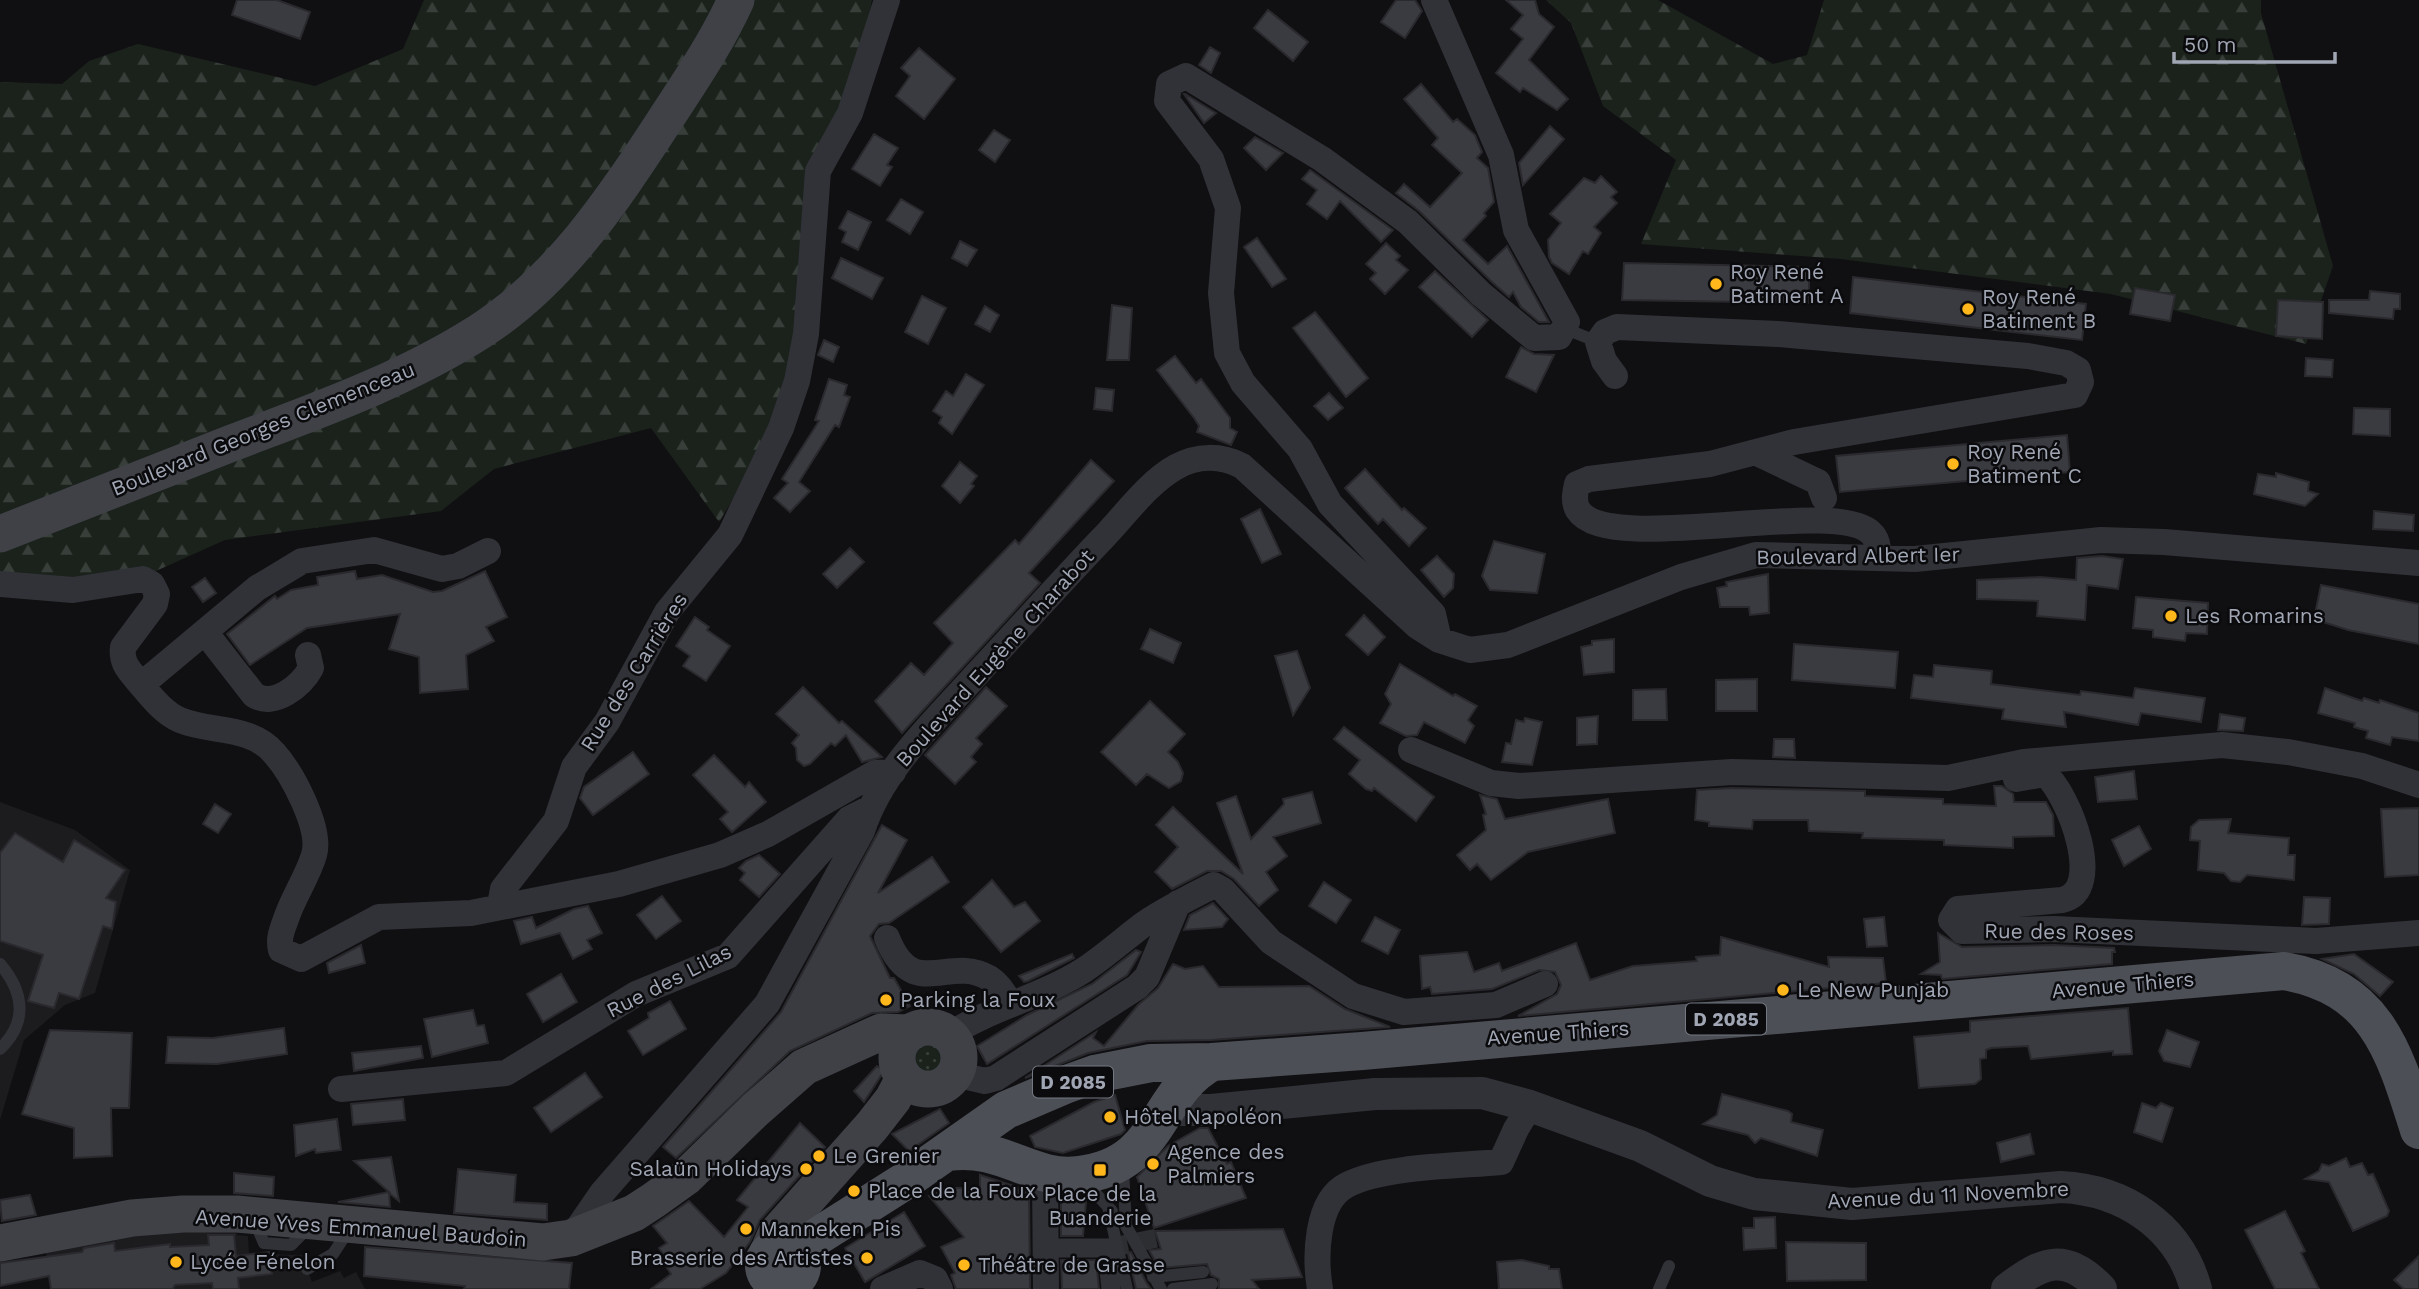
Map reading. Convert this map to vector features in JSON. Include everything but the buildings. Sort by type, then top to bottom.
[{"type":"main road","name":"Boulevard Georges Clemenceau","points":[[0,534],[357,395],[428,362],[480,331],[524,298],[566,258],[603,212],[705,59],[736,0]]},
{"type":"main road","name":"Avenue Thiers","points":[[784,1264],[979,1128],[1022,1103],[1077,1081],[1126,1067],[1151,1063],[1212,1062],[2239,957],[2306,975],[2350,997],[2379,1028],[2400,1070],[2419,1130]]},
{"type":"main road","name":"Avenue Yves Emmanuel Baudoin","points":[[920,1068],[925,1027],[949,1035]]},
{"type":"main road","name":"Avenue Yves Emmanuel Baudoin","points":[[0,1243],[132,1218],[183,1214],[253,1216],[543,1242],[571,1238],[627,1206],[687,1177],[755,1110],[788,1084],[804,1067],[881,1032],[920,1068]]},
{"type":"main road","points":[[948,1152],[978,1150],[1046,1170],[1122,1160],[1147,1141],[1192,1074],[1212,1062]]},
{"type":"main road","name":"D 2085","points":[[1126,1067],[1168,1110]]},
{"type":"main road","name":"D 2085","points":[[784,1264],[872,1126],[920,1068]]},
{"type":"main road","name":"D 2085","points":[[1022,1103],[1010,1125],[1046,1170]]},
{"type":"street","name":"Rue des Carrières","points":[[500,905],[503,889],[556,821],[574,767],[607,722],[667,612],[730,535],[781,428],[797,381],[806,334],[818,171],[850,113],[887,0]]},
{"type":"street","points":[[1434,0],[1501,155],[1516,230],[1567,322],[1559,337],[1534,338],[1481,294],[1408,222],[1322,159],[1186,76],[1169,84],[1167,101],[1211,159],[1228,208],[1221,293],[1227,353],[1243,383],[1300,449],[1330,504],[1433,614],[1439,640]]},
{"type":"street","points":[[1615,376],[1604,361],[1598,342],[1605,331],[1617,327],[1778,334],[2028,356],[2066,363],[2078,370],[2081,382],[2075,395],[1794,442],[1710,464],[1589,479],[1577,484],[1574,497],[1578,511],[1592,521],[1609,526],[1652,529],[1816,521],[1856,524],[1870,532],[1876,540],[1879,558]]},
{"type":"street","points":[[1757,453],[1818,482],[1824,498]]},
{"type":"street","name":"Boulevard Eugène Charabot","points":[[627,1206],[627,1164],[767,1004],[862,831],[869,808],[893,772],[1030,615],[1158,481],[1176,466],[1209,457],[1228,458],[1242,466],[1417,626],[1439,640]]},
{"type":"street","name":"Boulevard Albert Ier","points":[[1439,640],[1470,650],[1508,645],[1681,577],[1756,555],[1915,559],[2101,540],[2164,542],[2419,563]]},
{"type":"street","points":[[141,685],[257,588],[302,561],[374,550],[442,569],[458,566],[488,551]]},
{"type":"street","points":[[0,584],[73,590],[133,579],[144,579],[152,584],[156,594],[155,604],[123,648],[122,657],[141,685],[169,714],[180,720],[258,739],[275,753],[306,808],[316,845],[279,941],[281,950],[301,959],[379,917],[471,913],[500,905],[620,884],[720,855],[768,834],[875,773],[893,772]]},
{"type":"street","points":[[205,632],[254,695],[263,701],[272,701],[307,676],[311,668],[308,655]]},
{"type":"street","name":"Rue des Roses","points":[[1948,778],[2024,762],[2222,745],[2288,752],[2362,766],[2419,785]]},
{"type":"street","name":"Rue des Roses","points":[[1411,750],[1491,783],[1519,786],[1732,772],[2006,780],[2046,774],[2059,791],[2074,827],[2085,872],[2081,887],[2072,898],[1958,909],[1951,920],[1955,928],[1962,931],[2113,931],[2239,957]]},
{"type":"street","name":"Rue des Lilas","points":[[341,1089],[506,1073],[636,994],[728,956],[849,819],[869,808]]},
{"type":"street","points":[[949,1035],[1010,1003],[1039,995],[1084,970],[1178,903],[1214,885],[1223,890],[1270,942],[1353,996],[1404,1012],[1496,1005],[1545,984]]},
{"type":"street","points":[[920,1068],[985,1081],[996,1078],[1137,987],[1147,977],[1178,903]]},
{"type":"street","points":[[2239,957],[2316,941],[2419,933]]},
{"type":"street","points":[[887,938],[903,966],[917,973],[986,976],[998,984],[1010,1003]]},
{"type":"street","name":"Avenue du 11 Novembre","points":[[1168,1110],[1211,1110],[1375,1094],[1482,1093],[1531,1106],[1640,1146],[1710,1181],[1754,1194],[1852,1204],[2062,1187],[2088,1188],[2113,1195],[2157,1223],[2186,1261],[2196,1289]]},
{"type":"street","points":[[1320,1286],[1318,1231],[1332,1199],[1345,1185],[1377,1174],[1501,1162],[1516,1129],[1531,1106]]},
{"type":"street","points":[[627,1164],[627,1206]]},
{"type":"street","points":[[1046,1170],[1046,1289]]},
{"type":"street","points":[[1045,1248],[1108,1248],[1111,1289]]},
{"type":"street","points":[[2007,1289],[2029,1272],[2048,1264],[2069,1265],[2090,1277],[2101,1289]]},
{"type":"street","points":[[883,1289],[920,1273],[935,1279],[940,1289]]},
{"type":"lane","points":[[1566,328],[1598,342]]},
{"type":"lane","points":[[0,964],[19,994],[21,1007],[18,1026],[0,1049]]},
{"type":"lane","points":[[1122,1160],[1126,1226]]},
{"type":"lane","points":[[1046,1170],[1108,1206],[1126,1226],[1161,1289]]},
{"type":"lane","points":[[1108,1206],[1127,1289]]},
{"type":"lane","points":[[307,1269],[333,1254],[352,1225]]},
{"type":"lane","points":[[1659,1289],[1669,1266]]},
{"type":"lane","points":[[1153,1277],[1203,1272]]},
{"type":"lane","points":[[1173,1289],[1212,1284]]},
{"type":"shaded area","points":[[0,802],[75,830],[130,870],[95,993],[65,1005],[24,1040],[0,1120]]},
{"type":"shaded area","name":"Lycée Fénelon","points":[[235,1226],[237,1235],[248,1236],[249,1254],[302,1255],[312,1282],[340,1271],[344,1278],[356,1272],[365,1289],[51,1289],[44,1239]]},
{"type":"green space","points":[[424,0],[872,0],[863,52],[808,175],[794,339],[777,428],[719,522],[651,428],[494,469],[441,511],[225,540],[129,583],[0,575],[0,82],[62,84],[89,61],[138,44],[315,86],[403,49]]},
{"type":"green space","points":[[1546,0],[1658,0],[1773,64],[1807,55],[1824,0],[2261,0],[2261,13],[2333,266],[2306,344],[2111,294],[1841,259],[1641,244],[1676,160],[1603,106],[1571,23]]},
{"type":"green space","points":[[928,1040],[942,1045],[947,1059],[942,1073],[928,1078],[914,1073],[909,1059],[914,1045]]},
{"type":"tunnel","points":[[1109,1248],[1157,1238]]},
{"type":"place","name":"Roy René Batiment A","points":[[1716,284]]},
{"type":"place","name":"Roy René Batiment B","points":[[1968,309]]},
{"type":"place","name":"Roy René Batiment C","points":[[1953,464]]},
{"type":"place","name":"Les Romarins","points":[[2171,616]]},
{"type":"place","name":"Le New Punjab","points":[[1783,990]]},
{"type":"place","name":"Parking la Foux","points":[[886,1000]]},
{"type":"place","name":"Hôtel Napoléon","points":[[1110,1117]]},
{"type":"place","name":"Le Grenier","points":[[819,1156]]},
{"type":"place","name":"Agence des Palmiers","points":[[1153,1164]]},
{"type":"place","name":"Salaün Holidays","points":[[806,1169]]},
{"type":"place","name":"Place de la Buanderie","points":[[1100,1170]]},
{"type":"place","name":"Place de la Foux","points":[[854,1191]]},
{"type":"place","name":"Manneken Pis","points":[[746,1229]]},
{"type":"place","name":"Brasserie des Artistes","points":[[867,1258]]},
{"type":"place","name":"Lycée Fénelon","points":[[176,1262]]},
{"type":"place","name":"Théâtre de Grasse","points":[[964,1265]]}]
